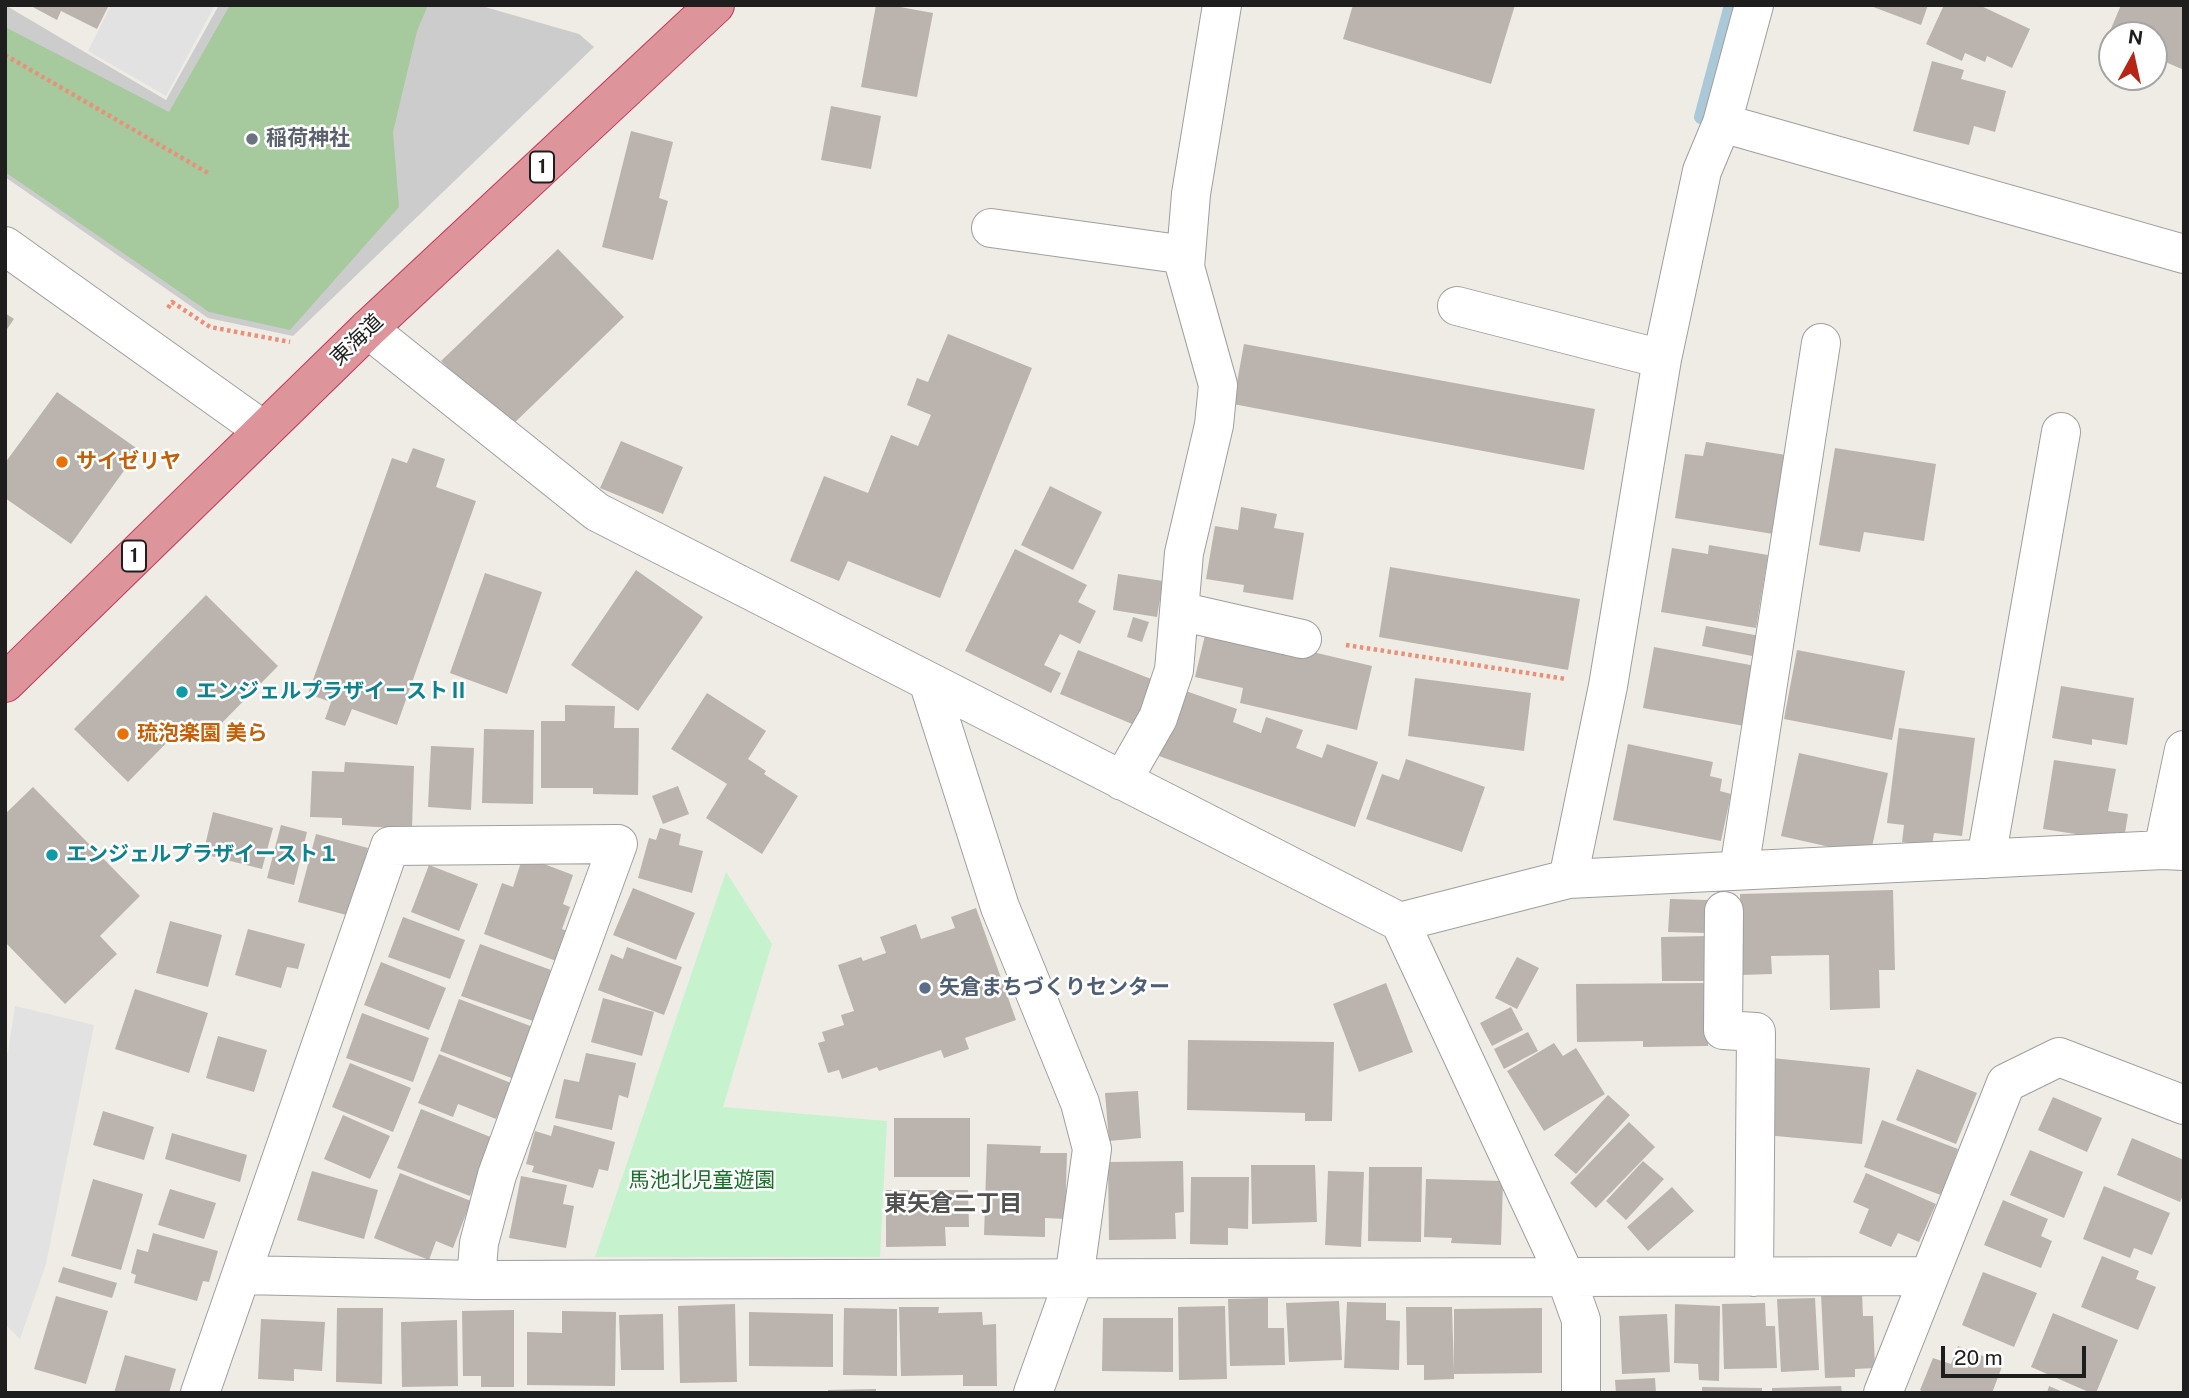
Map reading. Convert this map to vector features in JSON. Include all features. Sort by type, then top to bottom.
[{"type":"highway","name":"東海道","points":[[5,683],[368,329],[715,5]]},
{"type":"street","points":[[1122,781],[1158,718],[1174,670],[1184,553],[1214,425],[1218,385],[1185,267],[1191,194],[1222,5]]},
{"type":"street","points":[[1568,879],[1608,686],[1662,359],[1702,172],[1722,123],[1754,5]]},
{"type":"street","points":[[1722,123],[2184,254]]},
{"type":"street","points":[[990,228],[1186,255]]},
{"type":"street","points":[[5,246],[263,430]]},
{"type":"street","points":[[1457,306],[1662,359]]},
{"type":"street","points":[[368,329],[597,512],[1400,922],[1566,1278],[1581,1320],[1581,1393]]},
{"type":"street","points":[[1739,870],[1821,343]]},
{"type":"street","points":[[1986,859],[2061,432]]},
{"type":"street","points":[[1179,611],[1302,639]]},
{"type":"street","points":[[928,681],[1000,907],[1080,1103],[1092,1149],[1074,1279],[1033,1393]]},
{"type":"street","points":[[1400,922],[1568,879],[2174,851],[2184,750]]},
{"type":"street","points":[[200,1393],[390,846],[618,844],[497,1175],[479,1243],[476,1280]]},
{"type":"street","points":[[1724,911],[1723,1030],[1756,1032],[1754,1277]]},
{"type":"street","points":[[1883,1393],[2006,1083],[2059,1057],[2184,1104]]},
{"type":"street","points":[[241,1275],[476,1280],[1929,1276]]},
{"type":"path","points":[[5,55],[208,173]]},
{"type":"path","points":[[165,312],[172,302],[210,327],[296,344]]},
{"type":"path","points":[[1302,639],[1608,686]]},
{"type":"shaded area","name":"稲荷神社","points":[[5,5],[166,100],[219,5],[478,5],[579,34],[594,47],[293,336],[208,318],[5,177]]},
{"type":"shaded area","points":[[111,5],[215,5],[166,96],[88,51]]},
{"type":"shaded area","points":[[15,1006],[94,1025],[46,1264],[20,1339],[5,1324],[5,1055],[8,1052]]},
{"type":"green space","name":"稲荷神社","points":[[230,5],[428,5],[417,31],[393,132],[399,207],[290,330],[209,312],[5,172],[5,27],[169,112]]},
{"type":"green space","name":"馬池北児童遊園","points":[[726,872],[772,944],[723,1107],[887,1121],[880,1257],[595,1257]]},
{"type":"building","points":[[29,5],[109,5],[97,29],[61,11],[57,20]]},
{"type":"building","points":[[876,5],[933,13],[917,97],[861,87]]},
{"type":"building","points":[[1353,5],[1515,5],[1491,84],[1343,39]]},
{"type":"building","points":[[1868,5],[1928,5],[1921,25]]},
{"type":"building","points":[[1944,5],[1979,5],[2030,29],[2012,68],[1987,56],[1985,62],[1965,53],[1962,61],[1926,44]]},
{"type":"building","points":[[2121,5],[2184,5],[2184,70],[2168,63],[2168,21],[2114,21]]},
{"type":"building","points":[[1932,61],[1964,70],[1961,79],[2006,91],[1995,132],[1974,126],[1969,145],[1913,131]]},
{"type":"building","points":[[831,106],[881,116],[871,169],[821,160]]},
{"type":"building","points":[[631,131],[673,142],[659,198],[668,201],[653,260],[602,247]]},
{"type":"building","points":[[558,249],[624,317],[507,430],[441,361]]},
{"type":"building","points":[[5,313],[14,319],[5,332]]},
{"type":"building","points":[[948,334],[1032,368],[940,598],[848,561],[839,581],[790,561],[824,476],[868,493],[891,435],[918,446],[931,415],[907,405],[917,378],[928,382]]},
{"type":"building","points":[[1244,344],[1595,409],[1584,470],[1233,404]]},
{"type":"building","points":[[57,392],[139,450],[71,544],[5,498],[5,463]]},
{"type":"building","points":[[621,441],[683,467],[663,514],[600,488]]},
{"type":"building","points":[[1706,442],[1786,455],[1773,534],[1675,518],[1685,454],[1703,456]]},
{"type":"building","points":[[413,448],[445,459],[436,487],[476,501],[397,725],[352,709],[345,726],[325,719],[331,702],[308,694],[392,458],[407,463]]},
{"type":"building","points":[[1835,448],[1936,464],[1924,541],[1864,532],[1860,552],[1819,545]]},
{"type":"building","points":[[1050,486],[1102,512],[1073,570],[1021,545]]},
{"type":"building","points":[[1241,507],[1277,514],[1274,528],[1304,533],[1293,600],[1243,592],[1244,585],[1206,579],[1215,526],[1238,530]]},
{"type":"building","points":[[1709,545],[1768,555],[1756,628],[1661,612],[1672,548],[1708,554]]},
{"type":"building","points":[[1015,549],[1087,585],[1078,602],[1096,611],[1080,644],[1060,634],[1044,665],[1061,673],[1051,693],[965,651]]},
{"type":"building","points":[[1390,567],[1580,599],[1568,670],[1379,637]]},
{"type":"building","points":[[636,570],[703,617],[638,711],[571,665]]},
{"type":"building","points":[[485,573],[542,592],[507,694],[450,673]]},
{"type":"building","points":[[1118,574],[1163,581],[1157,617],[1113,610]]},
{"type":"building","name":"エンジェルプラザイーストⅡ","points":[[206,595],[278,666],[209,736],[191,718],[128,782],[74,729]]},
{"type":"building","points":[[1133,617],[1149,622],[1142,642],[1127,637]]},
{"type":"building","points":[[1706,626],[1760,636],[1757,657],[1702,646]]},
{"type":"building","points":[[1207,627],[1372,666],[1357,730],[1240,703],[1243,688],[1195,677]]},
{"type":"building","points":[[1654,647],[1761,667],[1750,727],[1643,708]]},
{"type":"building","points":[[1078,650],[1156,681],[1137,726],[1060,694]]},
{"type":"building","points":[[1797,650],[1905,671],[1892,740],[1784,719]]},
{"type":"building","points":[[1415,678],[1531,693],[1524,751],[1408,736]]},
{"type":"building","points":[[2061,686],[2134,698],[2127,745],[2092,739],[2092,745],[2052,738]]},
{"type":"building","points":[[1183,690],[1237,709],[1233,722],[1261,733],[1266,717],[1303,730],[1296,748],[1322,758],[1327,744],[1378,762],[1355,827],[1159,756]]},
{"type":"building","points":[[707,693],[766,731],[748,759],[766,771],[764,774],[798,796],[762,854],[706,818],[727,784],[671,749]]},
{"type":"building","points":[[565,705],[615,706],[614,728],[639,728],[638,795],[593,794],[593,788],[541,788],[541,721],[565,721]]},
{"type":"building","points":[[1899,728],[1975,738],[1962,836],[1934,833],[1932,846],[1902,842],[1904,825],[1887,823]]},
{"type":"building","points":[[484,729],[534,730],[533,804],[482,803]]},
{"type":"building","points":[[1628,744],[1713,762],[1710,776],[1722,779],[1720,791],[1731,794],[1721,841],[1613,820]]},
{"type":"building","points":[[431,746],[474,748],[471,810],[428,807]]},
{"type":"building","points":[[1799,753],[1888,773],[1870,856],[1781,836]]},
{"type":"building","points":[[1406,759],[1485,787],[1462,852],[1366,819],[1382,774],[1399,780]]},
{"type":"building","points":[[2054,760],[2116,769],[2108,811],[2128,814],[2125,833],[2116,832],[2115,840],[2043,829]]},
{"type":"building","points":[[345,762],[414,766],[412,829],[342,825],[342,818],[310,817],[312,771],[344,772]]},
{"type":"building","points":[[678,786],[689,814],[663,824],[652,796]]},
{"type":"building","name":"エンジェルプラザイースト１","points":[[33,787],[140,896],[100,936],[117,954],[65,1004],[5,942],[5,814]]},
{"type":"building","points":[[213,812],[273,828],[262,869],[203,854]]},
{"type":"building","points":[[281,825],[307,832],[294,885],[267,878]]},
{"type":"building","points":[[660,828],[681,834],[679,845],[703,851],[692,893],[638,878],[649,838],[656,840]]},
{"type":"building","points":[[316,834],[368,848],[350,916],[298,902]]},
{"type":"building","points":[[523,856],[573,875],[563,904],[570,907],[562,929],[575,934],[564,964],[484,934],[502,883],[513,887]]},
{"type":"building","points":[[429,865],[478,884],[459,931],[411,912]]},
{"type":"building","points":[[633,888],[695,913],[676,960],[613,935]]},
{"type":"building","points":[[1893,890],[1895,970],[1879,970],[1880,1008],[1830,1010],[1829,955],[1771,956],[1772,974],[1742,975],[1740,894]]},
{"type":"building","points":[[1670,899],[1708,900],[1707,933],[1668,932]]},
{"type":"building","name":"矢倉まちづくりセンター","points":[[976,908],[1016,1020],[965,1038],[969,1049],[944,1058],[941,1050],[879,1071],[877,1067],[842,1079],[839,1070],[828,1073],[818,1043],[825,1041],[822,1032],[844,1025],[841,1015],[854,1011],[838,965],[861,957],[863,961],[886,953],[880,937],[916,924],[921,939],[955,928],[951,917]]},
{"type":"building","points":[[403,917],[465,940],[450,979],[388,957]]},
{"type":"building","points":[[170,921],[222,935],[208,987],[156,973]]},
{"type":"building","points":[[248,929],[305,944],[298,969],[287,967],[281,988],[235,975]]},
{"type":"building","points":[[1707,936],[1707,981],[1662,981],[1661,937]]},
{"type":"building","points":[[480,944],[551,970],[533,1021],[461,996]]},
{"type":"building","points":[[627,947],[682,967],[664,1015],[598,990],[611,954],[623,959]]},
{"type":"building","points":[[1517,957],[1539,968],[1517,1009],[1495,998]]},
{"type":"building","points":[[381,962],[446,988],[429,1030],[364,1005]]},
{"type":"building","points":[[1386,983],[1413,1052],[1359,1072],[1333,1004]]},
{"type":"building","points":[[1707,983],[1708,1046],[1643,1047],[1643,1041],[1577,1042],[1576,984]]},
{"type":"building","points":[[135,989],[208,1013],[189,1073],[115,1049]]},
{"type":"building","points":[[603,998],[654,1012],[642,1056],[591,1042]]},
{"type":"building","points":[[459,999],[533,1027],[514,1079],[440,1051]]},
{"type":"building","points":[[1511,1007],[1523,1030],[1492,1046],[1480,1023]]},
{"type":"building","points":[[362,1013],[429,1038],[413,1082],[346,1058]]},
{"type":"building","points":[[1528,1032],[1538,1051],[1504,1069],[1494,1049]]},
{"type":"building","points":[[218,1036],[267,1050],[254,1092],[206,1078]]},
{"type":"building","points":[[1188,1040],[1334,1042],[1332,1121],[1305,1121],[1305,1113],[1187,1110]]},
{"type":"building","points":[[1554,1043],[1563,1056],[1576,1048],[1605,1094],[1544,1131],[1507,1071]]},
{"type":"building","points":[[586,1053],[636,1063],[628,1098],[619,1095],[612,1130],[555,1118],[564,1079],[579,1082]]},
{"type":"building","points":[[439,1054],[511,1083],[496,1119],[458,1104],[453,1117],[418,1103]]},
{"type":"building","points":[[1772,1058],[1870,1068],[1862,1144],[1765,1135]]},
{"type":"building","points":[[350,1063],[411,1088],[393,1132],[332,1107]]},
{"type":"building","points":[[1917,1069],[1977,1093],[1956,1144],[1896,1120]]},
{"type":"building","points":[[1138,1091],[1141,1138],[1109,1141],[1105,1093]]},
{"type":"building","points":[[1608,1095],[1630,1115],[1576,1174],[1554,1155]]},
{"type":"building","points":[[2053,1097],[2102,1118],[2087,1152],[2038,1130]]},
{"type":"building","points":[[421,1109],[493,1138],[470,1196],[397,1168]]},
{"type":"building","points":[[103,1111],[154,1127],[144,1160],[93,1145]]},
{"type":"building","points":[[343,1115],[390,1136],[370,1179],[324,1159]]},
{"type":"building","points":[[894,1118],[970,1118],[970,1177],[894,1177]]},
{"type":"building","points":[[1882,1120],[1958,1149],[1941,1195],[1864,1167]]},
{"type":"building","points":[[1629,1122],[1655,1147],[1596,1208],[1570,1183]]},
{"type":"building","points":[[554,1125],[615,1142],[608,1171],[599,1169],[593,1188],[532,1172],[534,1166],[526,1164],[535,1131],[551,1136]]},
{"type":"building","points":[[172,1133],[247,1155],[240,1182],[165,1159]]},
{"type":"building","points":[[2132,1138],[2184,1160],[2184,1193],[2180,1202],[2117,1175]]},
{"type":"building","points":[[987,1144],[1041,1146],[1040,1153],[1067,1153],[1065,1219],[1045,1218],[1045,1237],[984,1235]]},
{"type":"building","points":[[2030,1150],[2083,1172],[2064,1218],[2010,1195]]},
{"type":"building","points":[[1183,1161],[1184,1212],[1175,1213],[1176,1239],[1109,1240],[1108,1162]]},
{"type":"building","points":[[1643,1161],[1664,1179],[1626,1220],[1606,1201]]},
{"type":"building","points":[[1251,1165],[1315,1165],[1317,1222],[1252,1224]]},
{"type":"building","points":[[1369,1167],[1422,1167],[1421,1242],[1368,1241]]},
{"type":"building","points":[[312,1171],[378,1190],[364,1239],[297,1220]]},
{"type":"building","points":[[1328,1171],[1364,1172],[1361,1247],[1325,1245]]},
{"type":"building","points":[[400,1173],[471,1201],[453,1248],[436,1241],[429,1260],[374,1238]]},
{"type":"building","points":[[1866,1173],[1936,1204],[1919,1242],[1898,1233],[1891,1247],[1859,1233],[1869,1209],[1853,1202]]},
{"type":"building","points":[[521,1176],[567,1185],[563,1204],[574,1206],[566,1248],[509,1238]]},
{"type":"building","points":[[1191,1177],[1249,1177],[1248,1229],[1228,1228],[1228,1245],[1190,1244]]},
{"type":"building","points":[[93,1179],[143,1194],[121,1270],[71,1256]]},
{"type":"building","points":[[1426,1179],[1503,1181],[1501,1245],[1451,1243],[1452,1238],[1424,1237]]},
{"type":"building","points":[[2104,1186],[2170,1213],[2152,1255],[2134,1248],[2130,1258],[2083,1239]]},
{"type":"building","points":[[1672,1187],[1694,1211],[1648,1251],[1627,1227]]},
{"type":"building","points":[[170,1189],[216,1203],[204,1239],[158,1225]]},
{"type":"building","points":[[886,1190],[968,1190],[969,1227],[945,1227],[946,1246],[886,1247]]},
{"type":"building","points":[[2003,1200],[2048,1219],[2041,1236],[2052,1241],[2041,1268],[1984,1245]]},
{"type":"building","points":[[153,1233],[218,1251],[209,1282],[203,1281],[197,1301],[134,1283],[136,1275],[131,1273],[137,1249],[148,1252]]},
{"type":"building","points":[[2102,1256],[2139,1271],[2136,1279],[2156,1287],[2138,1330],[2081,1307]]},
{"type":"building","points":[[63,1267],[117,1283],[112,1298],[58,1282]]},
{"type":"building","points":[[1983,1272],[2037,1293],[2014,1347],[1962,1325]]},
{"type":"building","points":[[1862,1292],[1863,1316],[1873,1316],[1875,1368],[1855,1369],[1855,1377],[1825,1378],[1821,1294]]},
{"type":"building","points":[[56,1296],[108,1311],[86,1384],[34,1369]]},
{"type":"building","points":[[1268,1298],[1268,1328],[1284,1328],[1285,1365],[1230,1366],[1228,1299]]},
{"type":"building","points":[[1815,1298],[1819,1370],[1781,1372],[1777,1299]]},
{"type":"building","points":[[1339,1301],[1342,1360],[1289,1362],[1286,1303]]},
{"type":"building","points":[[1347,1302],[1386,1303],[1386,1320],[1400,1321],[1399,1370],[1344,1368]]},
{"type":"building","points":[[1765,1303],[1766,1326],[1775,1326],[1777,1368],[1724,1369],[1722,1304]]},
{"type":"building","points":[[735,1304],[737,1382],[680,1383],[678,1306]]},
{"type":"building","points":[[1675,1304],[1720,1306],[1719,1381],[1699,1380],[1698,1364],[1674,1363]]},
{"type":"building","points":[[1225,1306],[1227,1379],[1179,1380],[1178,1307]]},
{"type":"building","points":[[899,1307],[939,1307],[938,1313],[982,1312],[983,1325],[996,1324],[997,1386],[963,1386],[963,1375],[901,1376]]},
{"type":"building","points":[[1406,1307],[1452,1307],[1454,1371],[1454,1309],[1542,1308],[1542,1373],[1454,1374],[1454,1379],[1424,1380],[1424,1365],[1407,1365]]},
{"type":"building","points":[[337,1308],[383,1308],[382,1384],[336,1382]]},
{"type":"building","points":[[844,1308],[897,1309],[897,1376],[843,1375]]},
{"type":"building","points":[[514,1310],[514,1387],[481,1387],[481,1376],[463,1376],[462,1311]]},
{"type":"building","points":[[562,1311],[616,1312],[615,1386],[527,1385],[527,1332],[562,1333]]},
{"type":"building","points":[[749,1312],[833,1314],[833,1367],[749,1366]]},
{"type":"building","points":[[2053,1313],[2118,1340],[2096,1393],[2031,1367]]},
{"type":"building","points":[[663,1314],[664,1370],[621,1370],[619,1315]]},
{"type":"building","points":[[1667,1314],[1670,1372],[1622,1374],[1619,1316]]},
{"type":"building","points":[[1103,1318],[1173,1318],[1173,1372],[1102,1371]]},
{"type":"building","points":[[261,1319],[325,1322],[322,1371],[294,1369],[294,1381],[258,1379]]},
{"type":"building","points":[[457,1320],[458,1386],[402,1387],[401,1322]]},
{"type":"building","points":[[1958,1346],[2003,1364],[1992,1393],[1926,1393],[1920,1390],[1933,1358],[1951,1364]]},
{"type":"building","points":[[125,1355],[176,1369],[169,1393],[114,1393]]},
{"type":"building","points":[[1655,1378],[1656,1393],[1616,1393],[1615,1380]]},
{"type":"building","points":[[1841,1386],[1842,1393],[1772,1393],[1772,1388]]},
{"type":"building","points":[[2049,1386],[2065,1393],[2047,1393]]},
{"type":"building","points":[[1702,1387],[1762,1388],[1762,1393],[1702,1393]]},
{"type":"building","points":[[876,1389],[876,1393],[828,1393],[828,1390]]},
{"type":"waterway","points":[[1701,117],[1731,5]]},
{"type":"place","name":"稲荷神社","points":[[252,139]]},
{"type":"place","name":"サイゼリヤ","points":[[62,462]]},
{"type":"place","name":"エンジェルプラザイーストⅡ","points":[[182,692]]},
{"type":"place","name":"琉泡楽園 美ら","points":[[123,734]]},
{"type":"place","name":"エンジェルプラザイースト１","points":[[52,855]]},
{"type":"place","name":"矢倉まちづくりセンター","points":[[925,988]]},
{"type":"district","name":"東矢倉二丁目","points":[[953,1204]]}]
